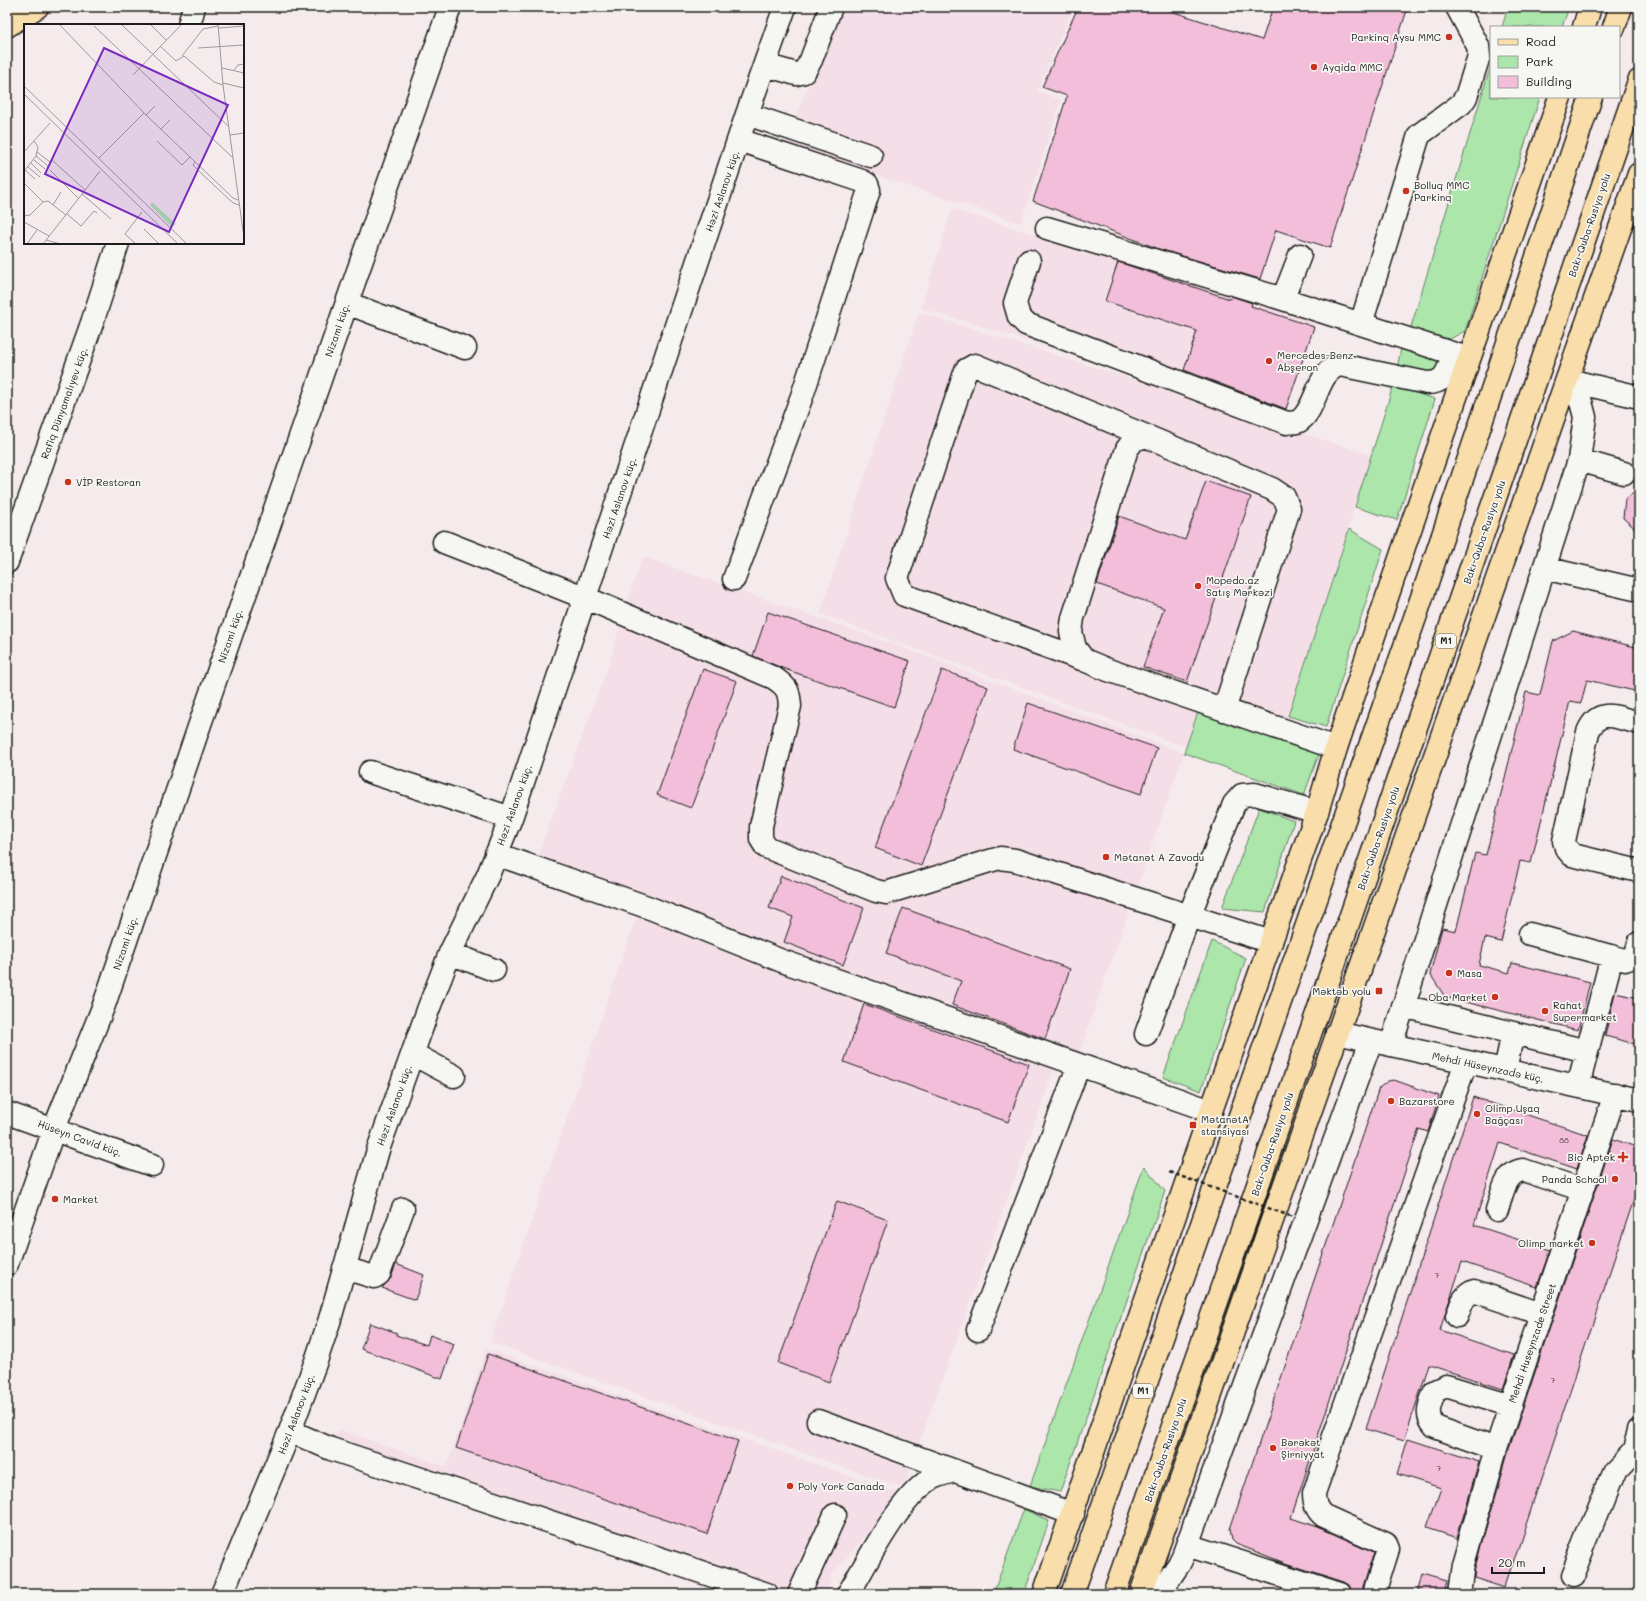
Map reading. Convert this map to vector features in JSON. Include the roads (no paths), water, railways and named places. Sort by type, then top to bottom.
[{"type":"main road","points":[[7,26],[37,7]]},
{"type":"main road","points":[[1584,26],[1590,7]]},
{"type":"main road","points":[[1614,26],[1621,7]]},
{"type":"main road","name":"Bakı-Quba-Rusiya yolu","points":[[1114,1594],[1252,1202],[1639,81]]},
{"type":"main road","points":[[1044,1594],[1073,1514],[1211,1110],[1317,812],[1336,748],[1405,544],[1462,356],[1560,98]]},
{"type":"main road","name":"M1","points":[[1072,1594],[1411,627],[1591,98]]},
{"type":"main road","points":[[1141,1594],[1639,174]]},
{"type":"main road","points":[[1405,544],[1490,397]]},
{"type":"street","points":[[189,24],[194,7]]},
{"type":"street","name":"Nizami küç.","points":[[7,1264],[54,1129],[104,1005],[197,731],[450,7]]},
{"type":"street","name":"Həzi Aslanov küç.","points":[[222,1594],[290,1431],[321,1347],[378,1150],[450,953],[496,854],[510,818],[586,598],[785,7]]},
{"type":"street","points":[[765,65],[796,74],[804,72],[811,60],[831,7]]},
{"type":"street","points":[[1361,324],[1419,135],[1461,104],[1466,97],[1479,56],[1478,46],[1457,7]]},
{"type":"street","points":[[748,114],[871,156]]},
{"type":"street","points":[[734,579],[802,396],[869,190],[867,184],[862,181],[739,140]]},
{"type":"street","points":[[1029,261],[1016,303],[1018,317],[1026,324],[1287,423],[1298,422],[1305,415],[1326,375],[1334,367],[1340,365],[1427,383],[1436,383],[1443,379],[1462,356],[1283,299],[1047,228]]},
{"type":"street","name":"Rafiq Dünyamalıyev küç.","points":[[7,562],[92,323],[118,244]]},
{"type":"street","points":[[1283,299],[1300,255]]},
{"type":"street","points":[[347,303],[465,348]]},
{"type":"street","points":[[1224,710],[1289,509],[1284,497],[1272,489],[975,365],[966,370],[897,578],[904,595],[1108,670],[1224,710],[1336,748]]},
{"type":"street","points":[[1568,380],[1639,397]]},
{"type":"street","points":[[1159,1594],[1179,1564],[1187,1545],[1380,1043],[1403,1006],[1579,460],[1585,417],[1581,402],[1568,380]]},
{"type":"street","points":[[1084,660],[1075,648],[1071,632],[1073,618],[1128,449],[1134,440],[1146,436]]},
{"type":"street","points":[[1579,460],[1624,473]]},
{"type":"street","points":[[444,542],[586,598],[774,678],[784,685],[789,693],[790,706],[761,826],[761,839],[766,847],[876,892],[886,893],[1000,858],[1015,860],[1271,942]]},
{"type":"street","points":[[1544,568],[1639,590]]},
{"type":"street","points":[[1639,724],[1605,716],[1597,718],[1592,724],[1588,732],[1564,841],[1566,848],[1572,855],[1639,871]]},
{"type":"street","points":[[370,772],[510,818]]},
{"type":"street","points":[[1146,1034],[1189,916],[1234,804],[1242,796],[1255,794],[1317,812]]},
{"type":"street","points":[[496,854],[650,908],[782,961],[1211,1110]]},
{"type":"street","points":[[1530,934],[1625,960],[1632,958],[1637,952],[1639,943]]},
{"type":"street","points":[[450,953],[494,970]]},
{"type":"street","points":[[1578,1086],[1612,956]]},
{"type":"street","points":[[1403,1006],[1587,1051]]},
{"type":"street","name":"Mehdi Hüseynzadə küç.","points":[[1337,1033],[1639,1100]]},
{"type":"street","points":[[1505,1070],[1513,1033]]},
{"type":"street","points":[[413,1054],[454,1076]]},
{"type":"street","points":[[1374,1594],[1388,1549],[1386,1544],[1324,1516],[1316,1507],[1314,1493],[1466,1062]]},
{"type":"street","points":[[978,1330],[1079,1065]]},
{"type":"street","name":"Mehdi Huseynzadе Street","points":[[1459,1594],[1463,1564],[1496,1449],[1615,1094]]},
{"type":"street","name":"Hüseyn Cavid küç.","points":[[7,1113],[152,1165]]},
{"type":"street","points":[[1497,1210],[1508,1179],[1512,1174],[1518,1171],[1523,1170],[1583,1190]]},
{"type":"street","points":[[344,1268],[374,1277],[379,1274],[403,1208]]},
{"type":"street","points":[[1457,1316],[1464,1297],[1468,1293],[1474,1291],[1542,1314]]},
{"type":"street","points":[[1496,1449],[1435,1427],[1431,1422],[1428,1410],[1435,1391],[1446,1386],[1511,1406]]},
{"type":"street","points":[[818,1421],[1073,1514]]},
{"type":"street","points":[[1572,1576],[1614,1471],[1634,1450],[1639,1428]]},
{"type":"street","points":[[290,1431],[331,1449],[767,1594]]},
{"type":"street","points":[[848,1594],[897,1513],[921,1486],[930,1479],[955,1471]]},
{"type":"street","points":[[799,1594],[834,1515]]},
{"type":"street","points":[[1187,1545],[1340,1594]]},
{"type":"place","name":"Parkinq Aysu MMC","points":[[1449,37]]},
{"type":"place","name":"Ayqida MMC","points":[[1314,67]]},
{"type":"place","name":"Bolluq MMC Parkinq","points":[[1406,191]]},
{"type":"place","name":"Mercedes-Benz Abşeron","points":[[1269,361]]},
{"type":"place","name":"VİP Restoran","points":[[68,482]]},
{"type":"place","name":"Mopedo.az Satış Mərkəzi","points":[[1198,586]]},
{"type":"place","name":"Mətanət A Zavodu","points":[[1106,857]]},
{"type":"place","name":"Masa","points":[[1449,973]]},
{"type":"place","name":"Məktəb yolu","points":[[1379,991]]},
{"type":"place","name":"Oba Market","points":[[1495,997]]},
{"type":"place","name":"Rahat Supermarket","points":[[1545,1011]]},
{"type":"place","name":"Bazarstore","points":[[1391,1101]]},
{"type":"place","name":"Olimp Uşaq Bağçası","points":[[1477,1114]]},
{"type":"place","name":"MətanətA stansiyası","points":[[1193,1125]]},
{"type":"place","name":"Bio Aptek","points":[[1623,1157]]},
{"type":"place","name":"Panda School","points":[[1615,1179]]},
{"type":"place","name":"Market","points":[[55,1199]]},
{"type":"place","name":"Olimp market","points":[[1592,1243]]},
{"type":"place","name":"Bərəkət Şirniyyat","points":[[1273,1448]]},
{"type":"place","name":"Poly York Canada","points":[[790,1486]]}]
